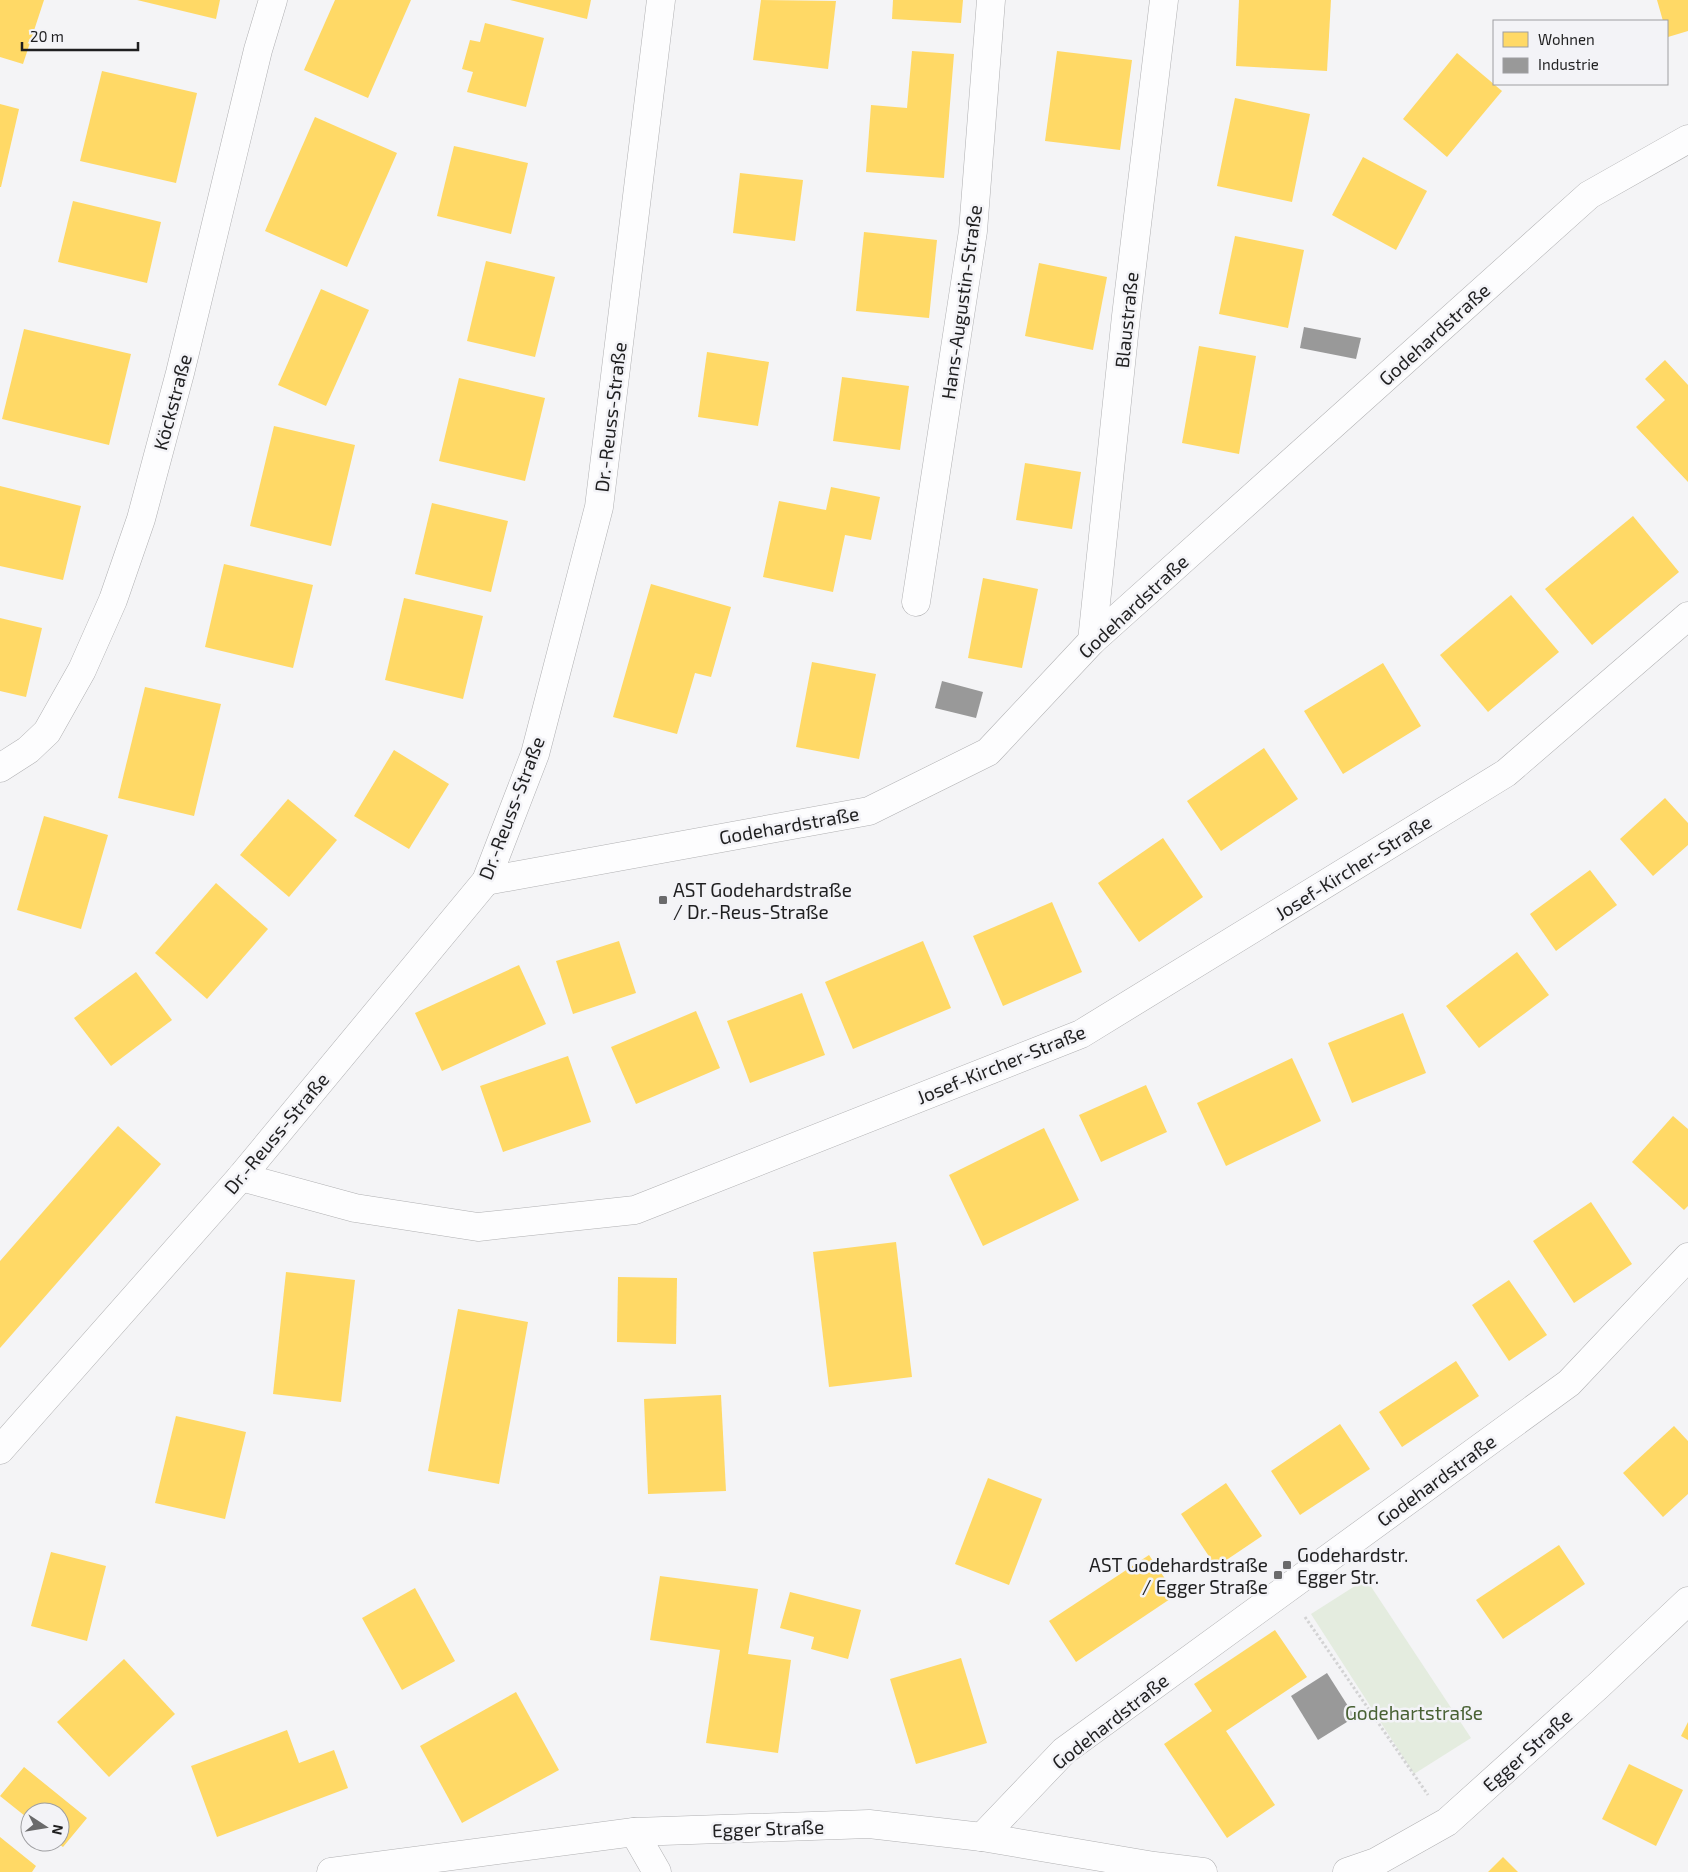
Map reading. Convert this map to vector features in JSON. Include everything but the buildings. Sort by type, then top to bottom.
[{"type":"street","name":"Köckstraße","points":[[0,768],[28,750],[47,732],[82,670],[113,600],[141,520],[180,374],[258,50],[273,0]]},
{"type":"street","name":"Dr.-Reuss-Straße","points":[[0,1450],[241,1177],[486,881],[534,754],[599,507],[661,0]]},
{"type":"street","name":"Hans-Augustin-Straße","points":[[916,602],[973,231],[991,0]]},
{"type":"street","name":"Blaustraße","points":[[1092,641],[1126,316],[1164,0]]},
{"type":"street","name":"Godehardstraße","points":[[486,881],[869,811],[988,752],[1092,641],[1589,195],[1688,139]]},
{"type":"street","name":"Josef-Kircher-Straße","points":[[241,1177],[354,1208],[478,1227],[635,1210],[1081,1034],[1506,773],[1688,616]]},
{"type":"street","name":"Godehardstraße","points":[[982,1837],[1064,1751],[1569,1383],[1688,1257]]},
{"type":"street","name":"Egger Straße","points":[[1348,1872],[1377,1867],[1446,1822],[1599,1685],[1688,1601]]},
{"type":"street","name":"Egger Straße","points":[[331,1872],[634,1832],[869,1824],[982,1837],[1203,1872]]},
{"type":"street","points":[[634,1832],[657,1872]]},
{"type":"path","points":[[1286,1590],[1446,1822]]},
{"type":"green space","name":"Godehartstraße","points":[[1366,1579],[1471,1738],[1414,1774],[1311,1614]]},
{"type":"place","name":"AST Godehardstraße / Dr.-Reus-Straße","points":[[663,900]]},
{"type":"place","name":"Godehardstr. Egger Str.","points":[[1287,1565]]},
{"type":"place","name":"AST Godehardstraße / Egger Straße","points":[[1278,1575]]}]
